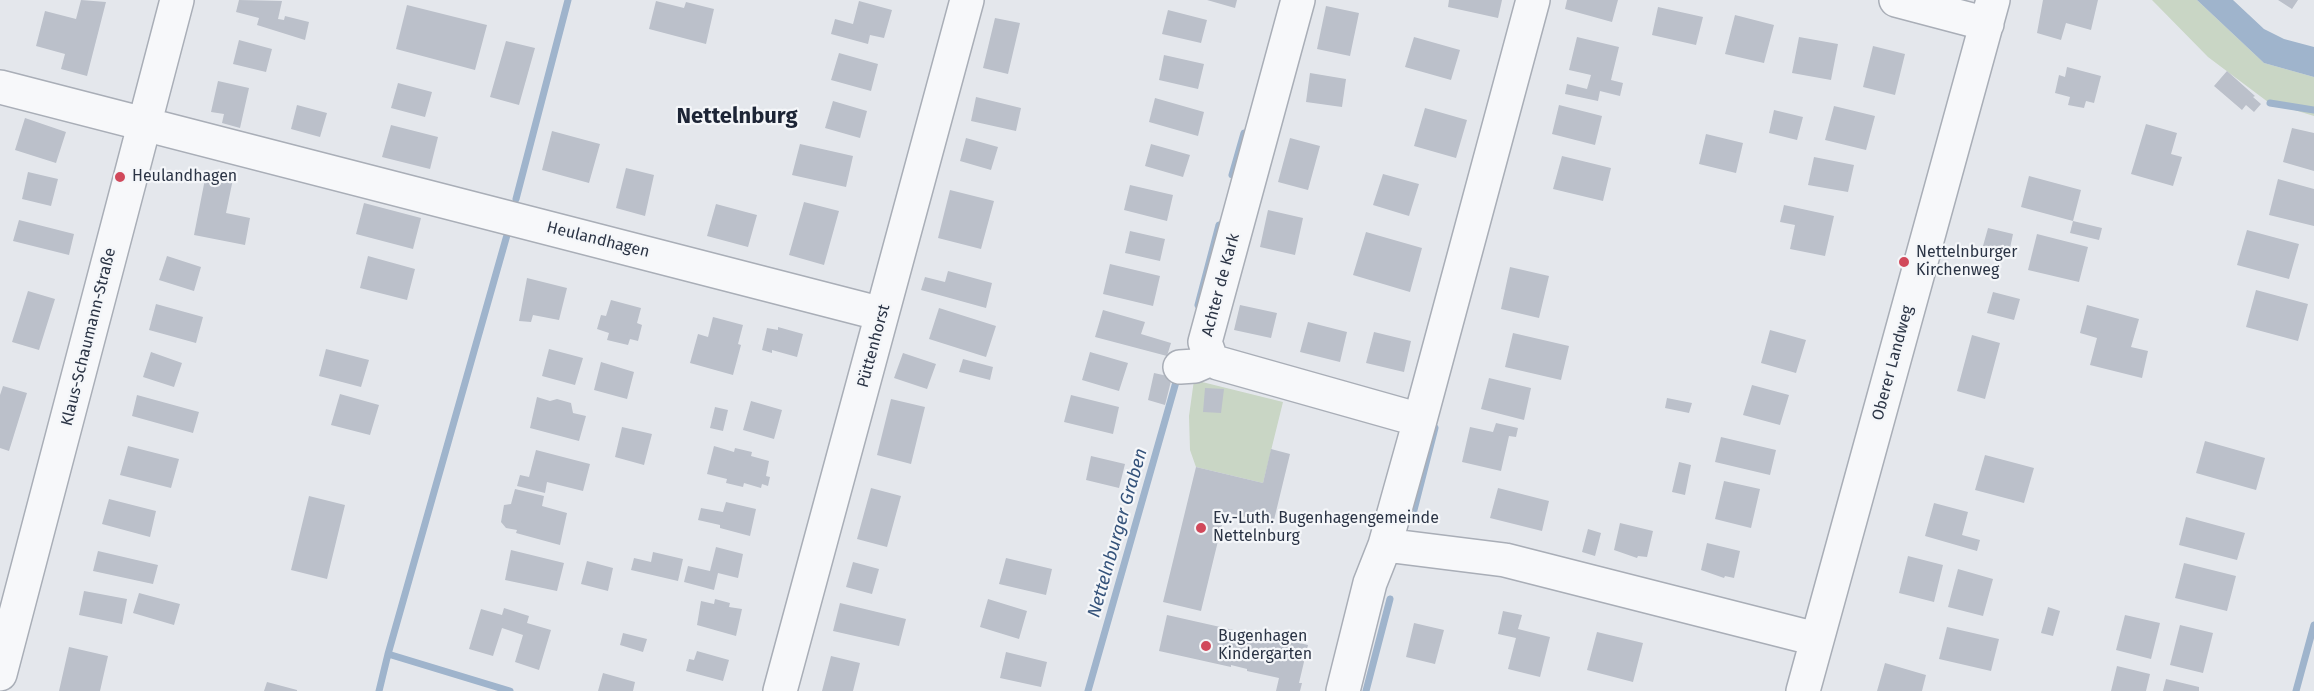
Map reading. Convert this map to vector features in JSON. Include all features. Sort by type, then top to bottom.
[{"type":"street","name":"Klaus-Schaumann-Straße","points":[[0,674],[177,0]]},
{"type":"street","name":"Püttenhorst","points":[[780,691],[968,0]]},
{"type":"street","name":"Achter de Kark","points":[[1298,0],[1204,342],[1196,363],[1218,363],[1420,420]]},
{"type":"street","points":[[1343,691],[1370,583],[1385,545],[1420,420],[1533,0]]},
{"type":"street","points":[[1896,0],[1990,12]]},
{"type":"street","name":"Oberer Landweg","points":[[1803,691],[1990,12]]},
{"type":"street","name":"Heulandhagen","points":[[0,87],[882,314]]},
{"type":"street","points":[[1385,545],[1505,560],[1816,639]]},
{"type":"green space","points":[[2152,0],[2197,0],[2264,63],[2314,77],[2314,116],[2268,102],[2208,57]]},
{"type":"green space","points":[[1194,380],[1283,402],[1263,483],[1196,467],[1190,450],[1189,416]]},
{"type":"water","points":[[2197,0],[2233,0],[2264,29],[2284,39],[2314,47],[2314,77],[2264,63]]},
{"type":"building","points":[[81,0],[106,2],[87,76],[61,69],[65,54],[36,46],[45,11],[76,19]]},
{"type":"building","points":[[239,0],[282,1],[278,19],[284,20],[285,16],[309,22],[305,40],[257,25],[259,18],[236,12]]},
{"type":"building","points":[[1207,0],[1237,0],[1235,8]]},
{"type":"building","points":[[1449,0],[1502,0],[1498,18],[1448,7]]},
{"type":"building","points":[[1567,0],[1618,0],[1612,22],[1565,9]]},
{"type":"building","points":[[2043,0],[2098,0],[2091,30],[2066,23],[2061,40],[2037,33]]},
{"type":"building","points":[[2278,0],[2298,0],[2292,9]]},
{"type":"building","points":[[656,1],[684,8],[686,2],[714,9],[706,44],[649,29]]},
{"type":"building","points":[[859,1],[892,10],[884,38],[870,35],[868,44],[831,34],[835,19],[853,24]]},
{"type":"building","points":[[407,5],[487,25],[475,70],[396,49]]},
{"type":"building","points":[[1326,6],[1359,13],[1350,56],[1317,49]]},
{"type":"building","points":[[1658,7],[1703,17],[1696,45],[1652,35]]},
{"type":"building","points":[[1168,10],[1207,20],[1201,43],[1162,34]]},
{"type":"building","points":[[1735,15],[1774,25],[1764,63],[1725,54]]},
{"type":"building","points":[[995,18],[1020,23],[1008,74],[983,68]]},
{"type":"building","points":[[1414,37],[1460,50],[1451,80],[1405,67]]},
{"type":"building","points":[[1577,37],[1619,47],[1611,80],[1623,83],[1620,96],[1600,91],[1598,101],[1565,94],[1567,84],[1587,89],[1591,75],[1569,70]]},
{"type":"building","points":[[1799,37],[1838,44],[1831,80],[1792,73]]},
{"type":"building","points":[[239,40],[272,49],[266,72],[233,64]]},
{"type":"building","points":[[506,41],[535,48],[519,105],[490,97]]},
{"type":"building","points":[[1873,46],[1905,54],[1895,95],[1863,87]]},
{"type":"building","points":[[839,53],[878,64],[871,91],[831,80]]},
{"type":"building","points":[[1164,55],[1204,64],[1198,89],[1159,80]]},
{"type":"building","points":[[2067,67],[2101,76],[2094,103],[2086,101],[2084,108],[2068,105],[2070,97],[2055,93],[2059,75],[2065,77]]},
{"type":"building","points":[[2227,71],[2261,104],[2254,112],[2246,105],[2242,110],[2214,86]]},
{"type":"building","points":[[1310,73],[1346,79],[1342,107],[1306,102]]},
{"type":"building","points":[[218,81],[249,88],[240,128],[222,123],[224,114],[211,112]]},
{"type":"building","points":[[398,83],[432,92],[425,117],[391,108]]},
{"type":"building","points":[[976,97],[1021,108],[1016,131],[971,121]]},
{"type":"building","points":[[1155,98],[1204,112],[1198,136],[1149,122]]},
{"type":"building","points":[[833,101],[867,111],[860,138],[825,128]]},
{"type":"building","points":[[297,105],[327,113],[320,137],[291,129]]},
{"type":"building","points":[[1559,105],[1602,116],[1595,145],[1552,134]]},
{"type":"building","points":[[1834,106],[1875,116],[1866,150],[1825,140]]},
{"type":"building","points":[[1425,108],[1467,120],[1456,158],[1414,146]]},
{"type":"building","points":[[1774,110],[1803,117],[1797,140],[1769,133]]},
{"type":"building","points":[[25,118],[66,132],[56,163],[15,150]]},
{"type":"building","points":[[2146,124],[2177,133],[2171,154],[2182,157],[2173,186],[2131,174]]},
{"type":"building","points":[[391,125],[438,137],[430,169],[382,157]]},
{"type":"building","points":[[2292,128],[2314,133],[2314,171],[2283,162]]},
{"type":"building","points":[[552,131],[600,144],[589,183],[542,170]]},
{"type":"building","points":[[1706,134],[1743,143],[1736,173],[1699,164]]},
{"type":"building","points":[[966,138],[998,147],[991,170],[960,161]]},
{"type":"building","points":[[1290,138],[1320,146],[1308,190],[1278,182]]},
{"type":"building","points":[[800,144],[853,156],[846,187],[792,175]]},
{"type":"building","points":[[1151,144],[1190,155],[1183,177],[1145,166]]},
{"type":"building","points":[[1562,156],[1611,168],[1603,201],[1553,189]]},
{"type":"building","points":[[1814,157],[1854,165],[1848,192],[1808,185]]},
{"type":"building","points":[[626,168],[654,175],[645,216],[616,208]]},
{"type":"building","points":[[28,172],[58,179],[51,206],[22,199]]},
{"type":"building","points":[[206,174],[233,179],[226,213],[250,218],[245,245],[194,235]]},
{"type":"building","points":[[1383,174],[1419,184],[1409,216],[1373,205]]},
{"type":"building","points":[[2029,176],[2081,190],[2073,221],[2021,207]]},
{"type":"building","points":[[2278,179],[2314,189],[2314,226],[2269,215]]},
{"type":"building","points":[[1130,185],[1173,195],[1167,221],[1124,210]]},
{"type":"building","points":[[950,190],[994,201],[981,249],[938,238]]},
{"type":"building","points":[[804,202],[839,211],[824,265],[789,255]]},
{"type":"building","points":[[364,203],[421,218],[413,249],[356,234]]},
{"type":"building","points":[[716,204],[757,215],[748,247],[707,236]]},
{"type":"building","points":[[1784,205],[1834,216],[1825,256],[1790,249],[1795,225],[1780,222]]},
{"type":"building","points":[[1268,210],[1303,218],[1295,255],[1260,247]]},
{"type":"building","points":[[19,220],[74,234],[69,255],[13,241]]},
{"type":"building","points":[[2073,221],[2102,228],[2099,240],[2070,233]]},
{"type":"building","points":[[1988,228],[2013,234],[2009,253],[1983,246]]},
{"type":"building","points":[[2247,230],[2299,244],[2289,279],[2237,265]]},
{"type":"building","points":[[1130,231],[1165,239],[1160,261],[1125,253]]},
{"type":"building","points":[[1366,232],[1422,248],[1410,292],[1353,275]]},
{"type":"building","points":[[2037,234],[2088,247],[2079,282],[2028,270]]},
{"type":"building","points":[[167,256],[201,267],[194,291],[159,280]]},
{"type":"building","points":[[368,256],[415,269],[407,300],[360,288]]},
{"type":"building","points":[[1110,264],[1160,276],[1153,306],[1103,294]]},
{"type":"building","points":[[1510,267],[1549,276],[1539,318],[1501,309]]},
{"type":"building","points":[[948,271],[992,283],[986,308],[921,290],[925,277],[945,282]]},
{"type":"building","points":[[527,278],[567,288],[559,320],[533,315],[531,322],[519,321]]},
{"type":"building","points":[[2256,290],[2308,304],[2298,341],[2246,327]]},
{"type":"building","points":[[28,291],[55,299],[39,350],[12,342]]},
{"type":"building","points":[[1993,292],[2020,299],[2014,320],[1987,313]]},
{"type":"building","points":[[611,300],[641,308],[637,323],[642,325],[638,341],[630,339],[628,345],[607,340],[609,333],[597,329],[601,315],[606,316]]},
{"type":"building","points":[[156,304],[203,317],[196,343],[149,330]]},
{"type":"building","points":[[1240,305],[1277,313],[1271,338],[1234,330]]},
{"type":"building","points":[[2087,305],[2139,319],[2131,347],[2148,351],[2142,378],[2090,365],[2097,338],[2080,333]]},
{"type":"building","points":[[939,308],[996,326],[986,357],[929,339]]},
{"type":"building","points":[[1103,310],[1145,322],[1141,334],[1171,343],[1167,356],[1095,337]]},
{"type":"building","points":[[713,317],[743,325],[738,344],[741,345],[733,375],[690,363],[698,334],[708,337]]},
{"type":"building","points":[[1308,322],[1347,332],[1340,362],[1300,352]]},
{"type":"building","points":[[778,327],[803,334],[797,357],[772,350],[772,353],[762,350],[767,328],[778,330]]},
{"type":"building","points":[[1770,330],[1806,340],[1796,373],[1761,363]]},
{"type":"building","points":[[1374,332],[1411,341],[1404,372],[1366,363]]},
{"type":"building","points":[[1513,333],[1569,346],[1561,380],[1505,367]]},
{"type":"building","points":[[1972,335],[2000,343],[1985,399],[1957,391]]},
{"type":"building","points":[[326,349],[369,360],[361,387],[319,376]]},
{"type":"building","points":[[549,349],[583,358],[575,385],[542,376]]},
{"type":"building","points":[[151,352],[182,363],[174,387],[143,377]]},
{"type":"building","points":[[1090,352],[1128,363],[1119,391],[1082,380]]},
{"type":"building","points":[[903,353],[936,364],[927,389],[894,378]]},
{"type":"building","points":[[963,359],[993,367],[990,380],[959,372]]},
{"type":"building","points":[[601,362],[634,372],[627,399],[594,390]]},
{"type":"building","points":[[1154,373],[1172,377],[1165,405],[1148,400]]},
{"type":"building","points":[[1489,378],[1531,388],[1524,420],[1481,409]]},
{"type":"building","points":[[1752,385],[1789,395],[1780,425],[1743,415]]},
{"type":"building","points":[[3,386],[27,393],[9,451],[0,448],[0,395]]},
{"type":"building","points":[[1205,388],[1224,389],[1221,413],[1203,412]]},
{"type":"building","points":[[340,394],[379,405],[370,435],[331,425]]},
{"type":"building","points":[[137,395],[199,412],[193,433],[132,416]]},
{"type":"building","points":[[1071,395],[1119,407],[1113,434],[1064,422]]},
{"type":"building","points":[[537,397],[571,403],[573,413],[586,416],[579,441],[530,428]]},
{"type":"building","points":[[1667,398],[1692,403],[1689,413],[1665,408]]},
{"type":"building","points":[[891,399],[925,407],[911,464],[877,455]]},
{"type":"building","points":[[751,401],[782,410],[774,439],[743,430]]},
{"type":"building","points":[[715,407],[728,410],[723,431],[710,428]]},
{"type":"building","points":[[1496,423],[1518,428],[1516,437],[1509,436],[1501,471],[1462,462],[1470,427],[1493,432]]},
{"type":"building","points":[[622,427],[652,434],[644,465],[615,457]]},
{"type":"building","points":[[1721,437],[1776,450],[1770,475],[1715,462]]},
{"type":"building","points":[[2205,441],[2265,458],[2256,490],[2196,473]]},
{"type":"building","points":[[128,446],[179,459],[171,488],[120,475]]},
{"type":"building","points":[[714,446],[734,452],[735,448],[752,452],[751,456],[769,461],[766,476],[770,477],[768,486],[762,484],[761,488],[744,483],[743,487],[726,483],[727,479],[707,474]]},
{"type":"building","name":"Ev.-Luth. Bugenhagengemeinde Nettelnburg","points":[[1271,449],[1290,454],[1273,524],[1225,512],[1201,611],[1163,602],[1196,467],[1263,483]]},
{"type":"building","points":[[536,450],[590,464],[583,491],[547,482],[545,493],[517,486],[520,475],[529,477]]},
{"type":"building","points":[[1985,455],[2034,468],[2024,503],[1975,490]]},
{"type":"building","points":[[1091,456],[1125,464],[1119,488],[1086,480]]},
{"type":"building","points":[[1679,462],[1691,465],[1685,495],[1672,492]]},
{"type":"building","points":[[1724,481],[1760,489],[1751,528],[1715,519]]},
{"type":"building","points":[[871,488],[901,496],[887,547],[857,539]]},
{"type":"building","points":[[1498,488],[1549,501],[1542,531],[1490,518]]},
{"type":"building","points":[[515,489],[544,496],[542,506],[567,513],[560,545],[516,533],[517,530],[506,528],[501,522],[504,505],[511,504]]},
{"type":"building","points":[[309,496],[345,505],[327,579],[291,570]]},
{"type":"building","points":[[109,499],[156,511],[150,537],[102,524]]},
{"type":"building","points":[[726,502],[756,509],[750,536],[698,520],[701,508],[723,512]]},
{"type":"building","points":[[1934,503],[1968,512],[1962,535],[1980,540],[1977,551],[1925,536]]},
{"type":"building","points":[[2186,517],[2245,533],[2237,560],[2179,545]]},
{"type":"building","points":[[1620,523],[1653,531],[1647,557],[1638,556],[1637,558],[1614,550]]},
{"type":"building","points":[[1588,529],[1601,533],[1595,556],[1582,552]]},
{"type":"building","points":[[1707,543],[1740,551],[1734,578],[1725,576],[1724,578],[1701,570]]},
{"type":"building","points":[[716,547],[743,554],[738,578],[718,573],[714,590],[684,582],[688,566],[710,571]]},
{"type":"building","points":[[511,550],[564,563],[557,591],[505,580]]},
{"type":"building","points":[[98,551],[158,565],[153,584],[93,571]]},
{"type":"building","points":[[653,552],[683,559],[678,581],[631,570],[634,558],[651,562]]},
{"type":"building","points":[[1908,556],[1943,565],[1934,602],[1899,593]]},
{"type":"building","points":[[1006,558],[1052,569],[1046,595],[999,584]]},
{"type":"building","points":[[587,561],[613,568],[608,591],[581,584]]},
{"type":"building","points":[[853,562],[879,569],[872,594],[846,587]]},
{"type":"building","points":[[2184,563],[2236,576],[2227,611],[2175,598]]},
{"type":"building","points":[[1958,569],[1993,579],[1983,616],[1948,607]]},
{"type":"building","points":[[84,591],[127,599],[122,624],[79,615]]},
{"type":"building","points":[[139,593],[180,604],[174,625],[133,613]]},
{"type":"building","points":[[715,599],[730,603],[729,607],[742,609],[736,636],[697,625],[701,601],[714,604]]},
{"type":"building","points":[[988,599],[1027,611],[1019,639],[980,627]]},
{"type":"building","points":[[840,603],[906,619],[899,646],[833,631]]},
{"type":"building","points":[[2048,607],[2060,611],[2053,636],[2041,633]]},
{"type":"building","points":[[504,608],[529,616],[527,623],[551,630],[539,670],[515,662],[523,635],[502,628],[493,656],[469,649],[481,609],[502,615]]},
{"type":"building","points":[[1503,611],[1522,615],[1518,629],[1550,637],[1540,677],[1508,669],[1516,638],[1498,634]]},
{"type":"building","points":[[1167,615],[1238,631],[1237,637],[1254,641],[1255,633],[1308,645],[1299,683],[1302,683],[1300,691],[1276,691],[1279,678],[1231,665],[1231,667],[1159,651]]},
{"type":"building","points":[[2125,615],[2160,623],[2151,659],[2116,650]]},
{"type":"building","points":[[1414,623],[1444,630],[1435,664],[1406,657]]},
{"type":"building","points":[[2180,625],[2213,633],[2203,673],[2170,665]]},
{"type":"building","points":[[1947,627],[1999,639],[1991,671],[1939,659]]},
{"type":"building","points":[[1597,632],[1643,643],[1633,682],[1587,670]]},
{"type":"building","points":[[623,633],[647,639],[643,652],[620,645]]},
{"type":"building","points":[[69,647],[108,656],[100,691],[59,691]]},
{"type":"building","points":[[697,651],[729,660],[723,681],[686,671],[689,659],[694,660]]},
{"type":"building","points":[[1006,652],[1047,662],[1041,687],[1000,678]]},
{"type":"building","points":[[831,656],[860,663],[853,691],[822,691]]},
{"type":"building","points":[[1885,663],[1926,675],[1922,691],[1877,691]]},
{"type":"building","points":[[2117,666],[2150,674],[2146,691],[2111,691]]},
{"type":"building","points":[[603,673],[635,682],[633,691],[598,691]]},
{"type":"building","points":[[2166,679],[2199,687],[2199,691],[2163,691]]},
{"type":"building","points":[[267,682],[297,690],[297,691],[264,691]]},
{"type":"waterway","points":[[516,199],[568,0]]},
{"type":"waterway","points":[[2270,103],[2314,110]]},
{"type":"waterway","points":[[1232,175],[1244,133]]},
{"type":"waterway","points":[[1198,305],[1219,225]]},
{"type":"waterway","points":[[388,654],[507,235]]},
{"type":"waterway","name":"Nettelnburger Graben","points":[[1088,691],[1176,382]]},
{"type":"waterway","points":[[1413,514],[1435,428]]},
{"type":"waterway","points":[[1366,691],[1390,599]]},
{"type":"waterway","points":[[2296,691],[2314,625]]},
{"type":"waterway","points":[[379,691],[388,654],[510,691]]},
{"type":"place","name":"Heulandhagen","points":[[120,177]]},
{"type":"place","name":"Nettelnburger Kirchenweg","points":[[1904,262]]},
{"type":"place","name":"Ev.-Luth. Bugenhagengemeinde Nettelnburg","points":[[1201,528]]},
{"type":"place","name":"Bugenhagen Kindergarten","points":[[1206,646]]},
{"type":"district","name":"Nettelnburg","points":[[737,117]]}]
